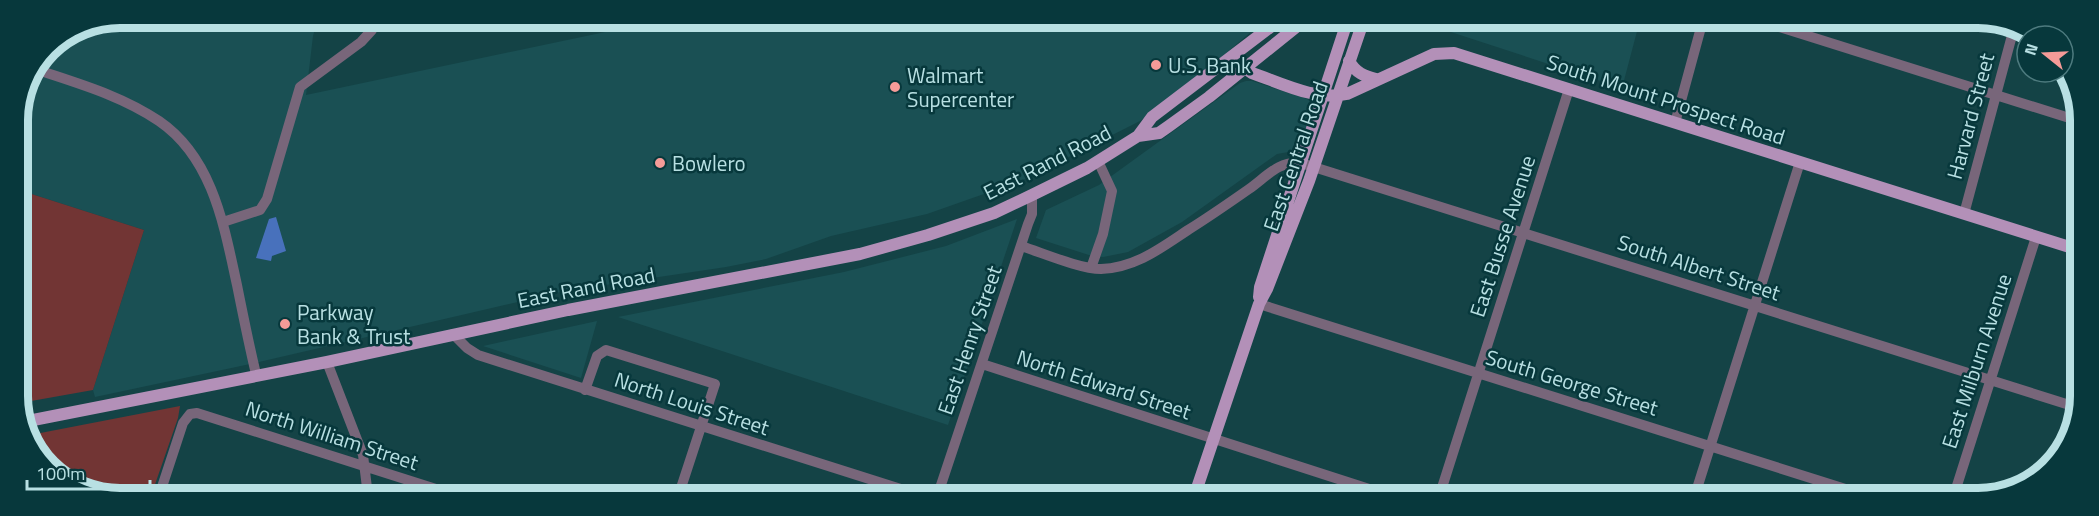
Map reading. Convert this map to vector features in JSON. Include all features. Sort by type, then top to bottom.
[{"type":"main road","name":"East Rand Road","points":[[32,420],[256,374],[327,362],[568,310],[860,254],[994,213],[1098,161],[1138,136],[1152,117],[1268,29]]},
{"type":"main road","name":"East Rand Road","points":[[1138,136],[1159,133],[1209,97],[1294,29]]},
{"type":"main road","name":"East Central Road","points":[[1197,487],[1259,304],[1268,289],[1307,164],[1323,96],[1345,29]]},
{"type":"main road","name":"East Central Road","points":[[1307,164],[1337,96],[1360,29]]},
{"type":"main road","name":"South Mount Prospect Road","points":[[1245,68],[1252,73],[1323,96],[1337,96],[1347,94],[1418,60],[1443,52],[1454,53],[2070,247]]},
{"type":"main road","points":[[1349,61],[1356,71],[1376,80]]},
{"type":"street","points":[[223,222],[260,210],[267,199],[300,87],[361,42],[372,29]]},
{"type":"street","points":[[1674,123],[1700,29]]},
{"type":"street","points":[[1786,29],[2070,118]]},
{"type":"street","name":"Harvard Street","points":[[1964,214],[2012,35]]},
{"type":"street","points":[[43,72],[130,103],[161,122],[194,156],[207,178],[223,222],[256,374]]},
{"type":"street","name":"East Busse Avenue","points":[[1442,487],[1569,89]]},
{"type":"street","points":[[1091,268],[1103,236],[1113,191],[1098,161]]},
{"type":"street","points":[[1697,487],[1800,162]]},
{"type":"street","points":[[1021,246],[1091,268],[1121,267],[1152,254],[1227,205],[1278,167],[1287,163],[1307,164]]},
{"type":"street","name":"South Albert Street","points":[[1307,164],[2069,405]]},
{"type":"street","name":"East Henry Street","points":[[940,488],[1032,214],[1032,195]]},
{"type":"street","name":"East Milburn Avenue","points":[[1956,487],[2036,237]]},
{"type":"street","name":"South George Street","points":[[1259,304],[1840,487]]},
{"type":"street","name":"North Louis Street","points":[[453,334],[478,355],[896,488]]},
{"type":"street","points":[[585,390],[596,359],[606,350],[715,384],[681,488]]},
{"type":"street","points":[[327,362],[362,450],[367,488]]},
{"type":"street","name":"North Edward Street","points":[[982,364],[1363,487]]},
{"type":"street","name":"North William Street","points":[[162,488],[183,423],[193,413],[211,416],[433,488]]},
{"type":"shaded area","points":[[315,29],[306,95],[620,29],[1254,29],[1204,72],[1140,121],[1021,181],[927,214],[831,236],[766,259],[565,291],[259,362],[95,397],[93,390],[144,230],[29,193],[29,114],[38,80],[47,64],[60,51],[74,41],[102,30]]},
{"type":"shaded area","points":[[1442,29],[1638,29],[1622,88]]},
{"type":"shaded area","points":[[1246,81],[1307,99],[1313,104],[1300,150],[1277,154],[1182,222],[1128,252],[1103,257],[1092,256],[1036,238],[1046,210],[1099,185],[1240,83]]},
{"type":"shaded area","points":[[29,193],[144,230],[93,390],[29,401]]},
{"type":"shaded area","points":[[1017,219],[948,425],[618,317],[844,272],[946,246]]},
{"type":"shaded area","points":[[597,321],[581,378],[483,346]]},
{"type":"shaded area","points":[[180,406],[154,488],[102,486],[80,478],[55,461],[36,434]]},
{"type":"water","points":[[276,217],[286,251],[272,256],[271,261],[256,258],[269,219]]},
{"type":"place","name":"U.S. Bank","points":[[1156,65]]},
{"type":"place","name":"Walmart Supercenter","points":[[895,87]]},
{"type":"place","name":"Bowlero","points":[[660,163]]},
{"type":"place","name":"Parkway Bank & Trust","points":[[285,324]]}]
